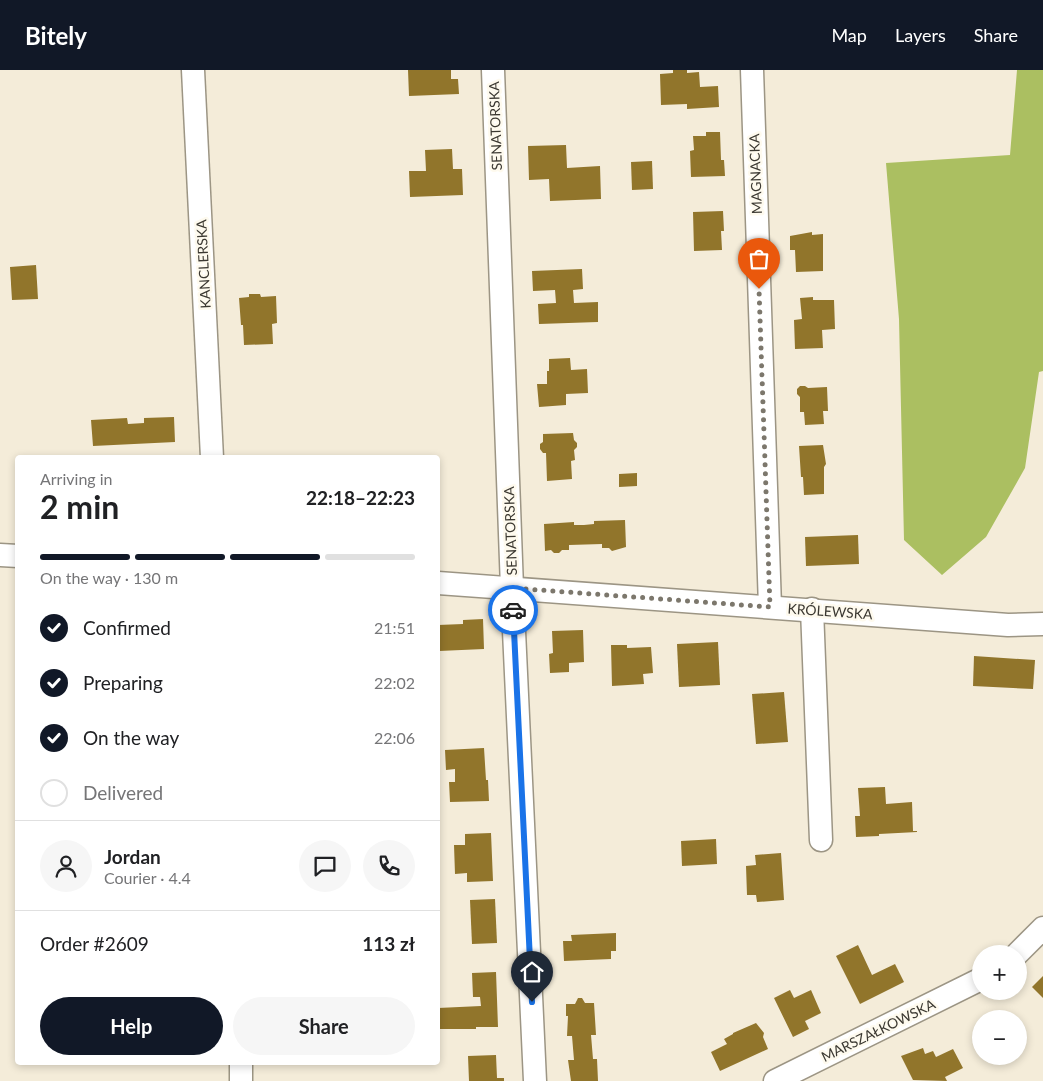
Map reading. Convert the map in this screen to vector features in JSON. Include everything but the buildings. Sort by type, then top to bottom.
[{"type":"street","name":"KANCLERSKA","points":[[193,70],[212,455]]},
{"type":"street","name":"SENATORSKA","points":[[492,70],[512,588],[535,1081]]},
{"type":"street","name":"MAGNACKA","points":[[752,70],[770,607]]},
{"type":"street","points":[[0,555],[15,556]]},
{"type":"street","name":"KRÓLEWSKA","points":[[440,583],[1008,625],[1043,624]]},
{"type":"street","points":[[812,610],[821,840]]},
{"type":"street","points":[[1026,945],[1043,928]]},
{"type":"street","name":"MARSZAŁKOWSKA","points":[[775,1081],[972,983]]},
{"type":"street","points":[[241,1065],[242,1081]]},
{"type":"green space","points":[[1017,70],[1043,70],[1043,371],[1039,372],[1025,468],[986,537],[942,575],[904,540],[899,319],[886,163],[1010,155]]},
{"type":"way so far","points":[[513,610],[512,588],[770,607],[759,289]]},
{"type":"route","points":[[513,610],[532,1002]]}]
